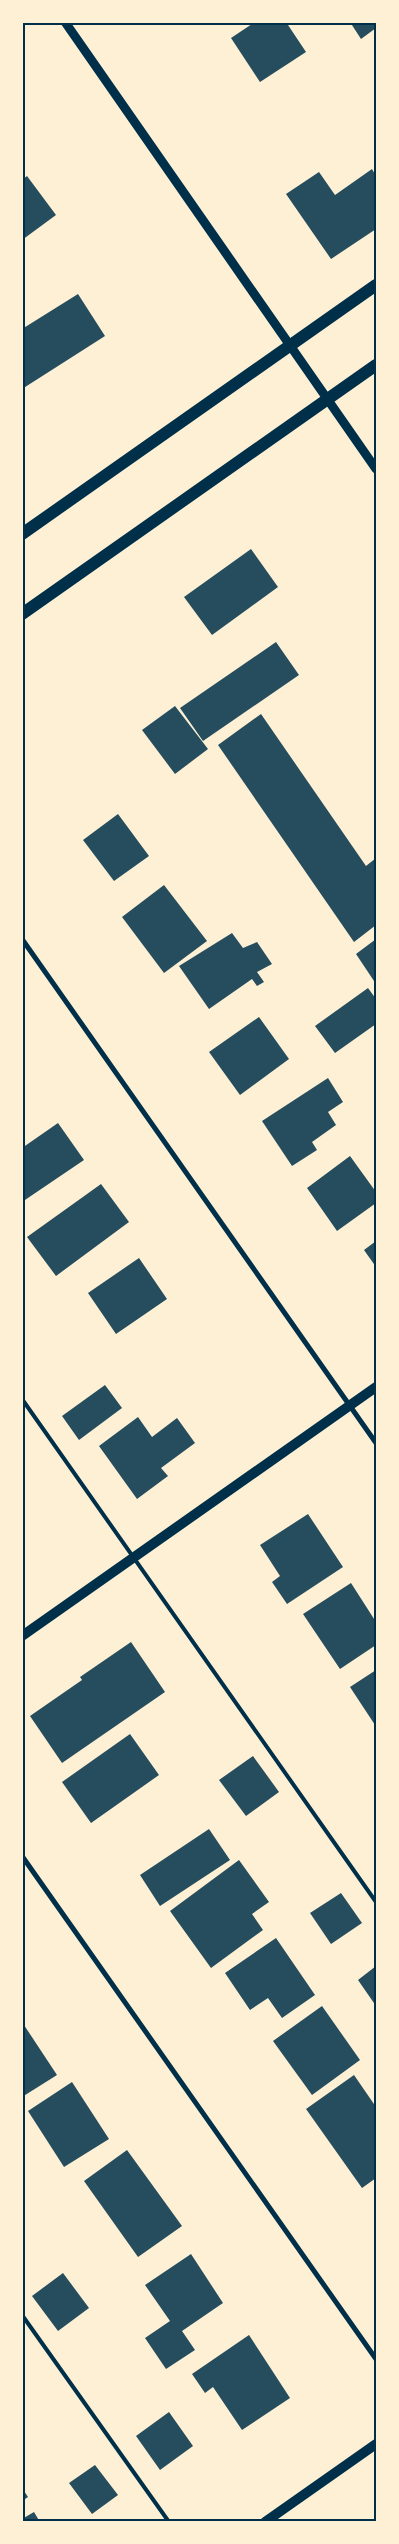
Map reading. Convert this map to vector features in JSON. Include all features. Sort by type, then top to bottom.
[{"type":"main road","points":[[22,534],[376,285]]},
{"type":"main road","points":[[22,614],[376,365]]},
{"type":"main road","points":[[22,1636],[376,1388]]},
{"type":"main road","points":[[265,2522],[376,2444]]},
{"type":"street","points":[[65,22],[376,469]]},
{"type":"street","points":[[22,939],[376,1443]]},
{"type":"street","points":[[22,1856],[376,2359]]},
{"type":"lane","points":[[22,1398],[376,1902]]},
{"type":"lane","points":[[22,2315],[169,2522]]},
{"type":"building","points":[[255,22],[286,22],[306,52],[260,82],[231,38]]},
{"type":"building","points":[[350,22],[376,22],[376,28],[361,39]]},
{"type":"building","points":[[372,169],[376,176],[376,229],[331,259],[286,194],[319,172],[335,195]]},
{"type":"building","points":[[27,176],[56,215],[22,240],[22,180]]},
{"type":"building","points":[[78,294],[105,336],[22,389],[22,329]]},
{"type":"building","points":[[251,549],[278,587],[212,635],[184,597]]},
{"type":"building","points":[[276,642],[299,675],[203,741],[180,708]]},
{"type":"building","points":[[175,706],[208,749],[175,774],[142,730]]},
{"type":"building","points":[[261,714],[366,866],[376,858],[376,925],[354,942],[218,745]]},
{"type":"building","points":[[118,814],[149,856],[114,881],[83,840]]},
{"type":"building","points":[[164,885],[207,941],[164,973],[122,917]]},
{"type":"building","points":[[232,933],[243,948],[257,942],[272,964],[257,972],[264,982],[257,986],[252,979],[209,1009],[179,966]]},
{"type":"building","points":[[376,939],[376,984],[356,954]]},
{"type":"building","points":[[368,988],[376,999],[376,1024],[335,1053],[315,1026]]},
{"type":"building","points":[[259,1017],[289,1059],[240,1095],[209,1052]]},
{"type":"building","points":[[328,1078],[343,1102],[328,1112],[336,1125],[312,1142],[317,1150],[292,1166],[262,1121]]},
{"type":"building","points":[[58,1123],[84,1160],[22,1202],[22,1148]]},
{"type":"building","points":[[350,1156],[376,1192],[376,1203],[337,1231],[307,1188]]},
{"type":"building","points":[[101,1184],[129,1222],[56,1276],[27,1237]]},
{"type":"building","points":[[376,1241],[376,1267],[364,1250]]},
{"type":"building","points":[[139,1258],[167,1299],[116,1334],[88,1293]]},
{"type":"building","points":[[105,1385],[122,1408],[79,1440],[62,1416]]},
{"type":"building","points":[[138,1417],[152,1437],[177,1418],[195,1443],[161,1468],[168,1476],[137,1499],[99,1446]]},
{"type":"building","points":[[308,1514],[343,1567],[287,1604],[272,1582],[280,1576],[260,1545]]},
{"type":"building","points":[[351,1583],[376,1622],[376,1645],[340,1669],[303,1614]]},
{"type":"building","points":[[131,1642],[165,1692],[62,1763],[30,1716],[82,1680],[80,1677]]},
{"type":"building","points":[[376,1670],[376,1724],[375,1725],[350,1687]]},
{"type":"building","points":[[130,1734],[159,1775],[91,1823],[62,1782]]},
{"type":"building","points":[[253,1756],[279,1792],[246,1816],[219,1780]]},
{"type":"building","points":[[209,1829],[230,1860],[160,1906],[140,1875]]},
{"type":"building","points":[[239,1860],[269,1902],[252,1914],[263,1930],[211,1968],[170,1911]]},
{"type":"building","points":[[341,1893],[362,1923],[331,1944],[310,1913]]},
{"type":"building","points":[[276,1938],[315,1995],[282,2018],[268,1998],[250,2010],[225,1973]]},
{"type":"building","points":[[376,1966],[376,2006],[358,1980]]},
{"type":"building","points":[[322,2006],[360,2060],[312,2095],[273,2041]]},
{"type":"building","points":[[22,2022],[57,2075],[22,2097]]},
{"type":"building","points":[[354,2075],[376,2107],[376,2178],[362,2188],[306,2109]]},
{"type":"building","points":[[72,2082],[109,2139],[64,2167],[28,2111]]},
{"type":"building","points":[[127,2150],[182,2226],[138,2257],[84,2181]]},
{"type":"building","points":[[191,2254],[223,2303],[182,2331],[195,2350],[166,2369],[145,2338],[170,2321],[145,2285]]},
{"type":"building","points":[[63,2273],[89,2308],[58,2331],[32,2296]]},
{"type":"building","points":[[249,2335],[290,2398],[242,2430],[213,2387],[205,2393],[192,2374]]},
{"type":"building","points":[[169,2412],[193,2446],[160,2470],[136,2436]]},
{"type":"building","points":[[95,2465],[118,2495],[92,2514],[69,2483]]},
{"type":"building","points":[[22,2488],[28,2497],[22,2501]]},
{"type":"building","points":[[34,2512],[40,2522],[22,2522],[22,2519]]}]
